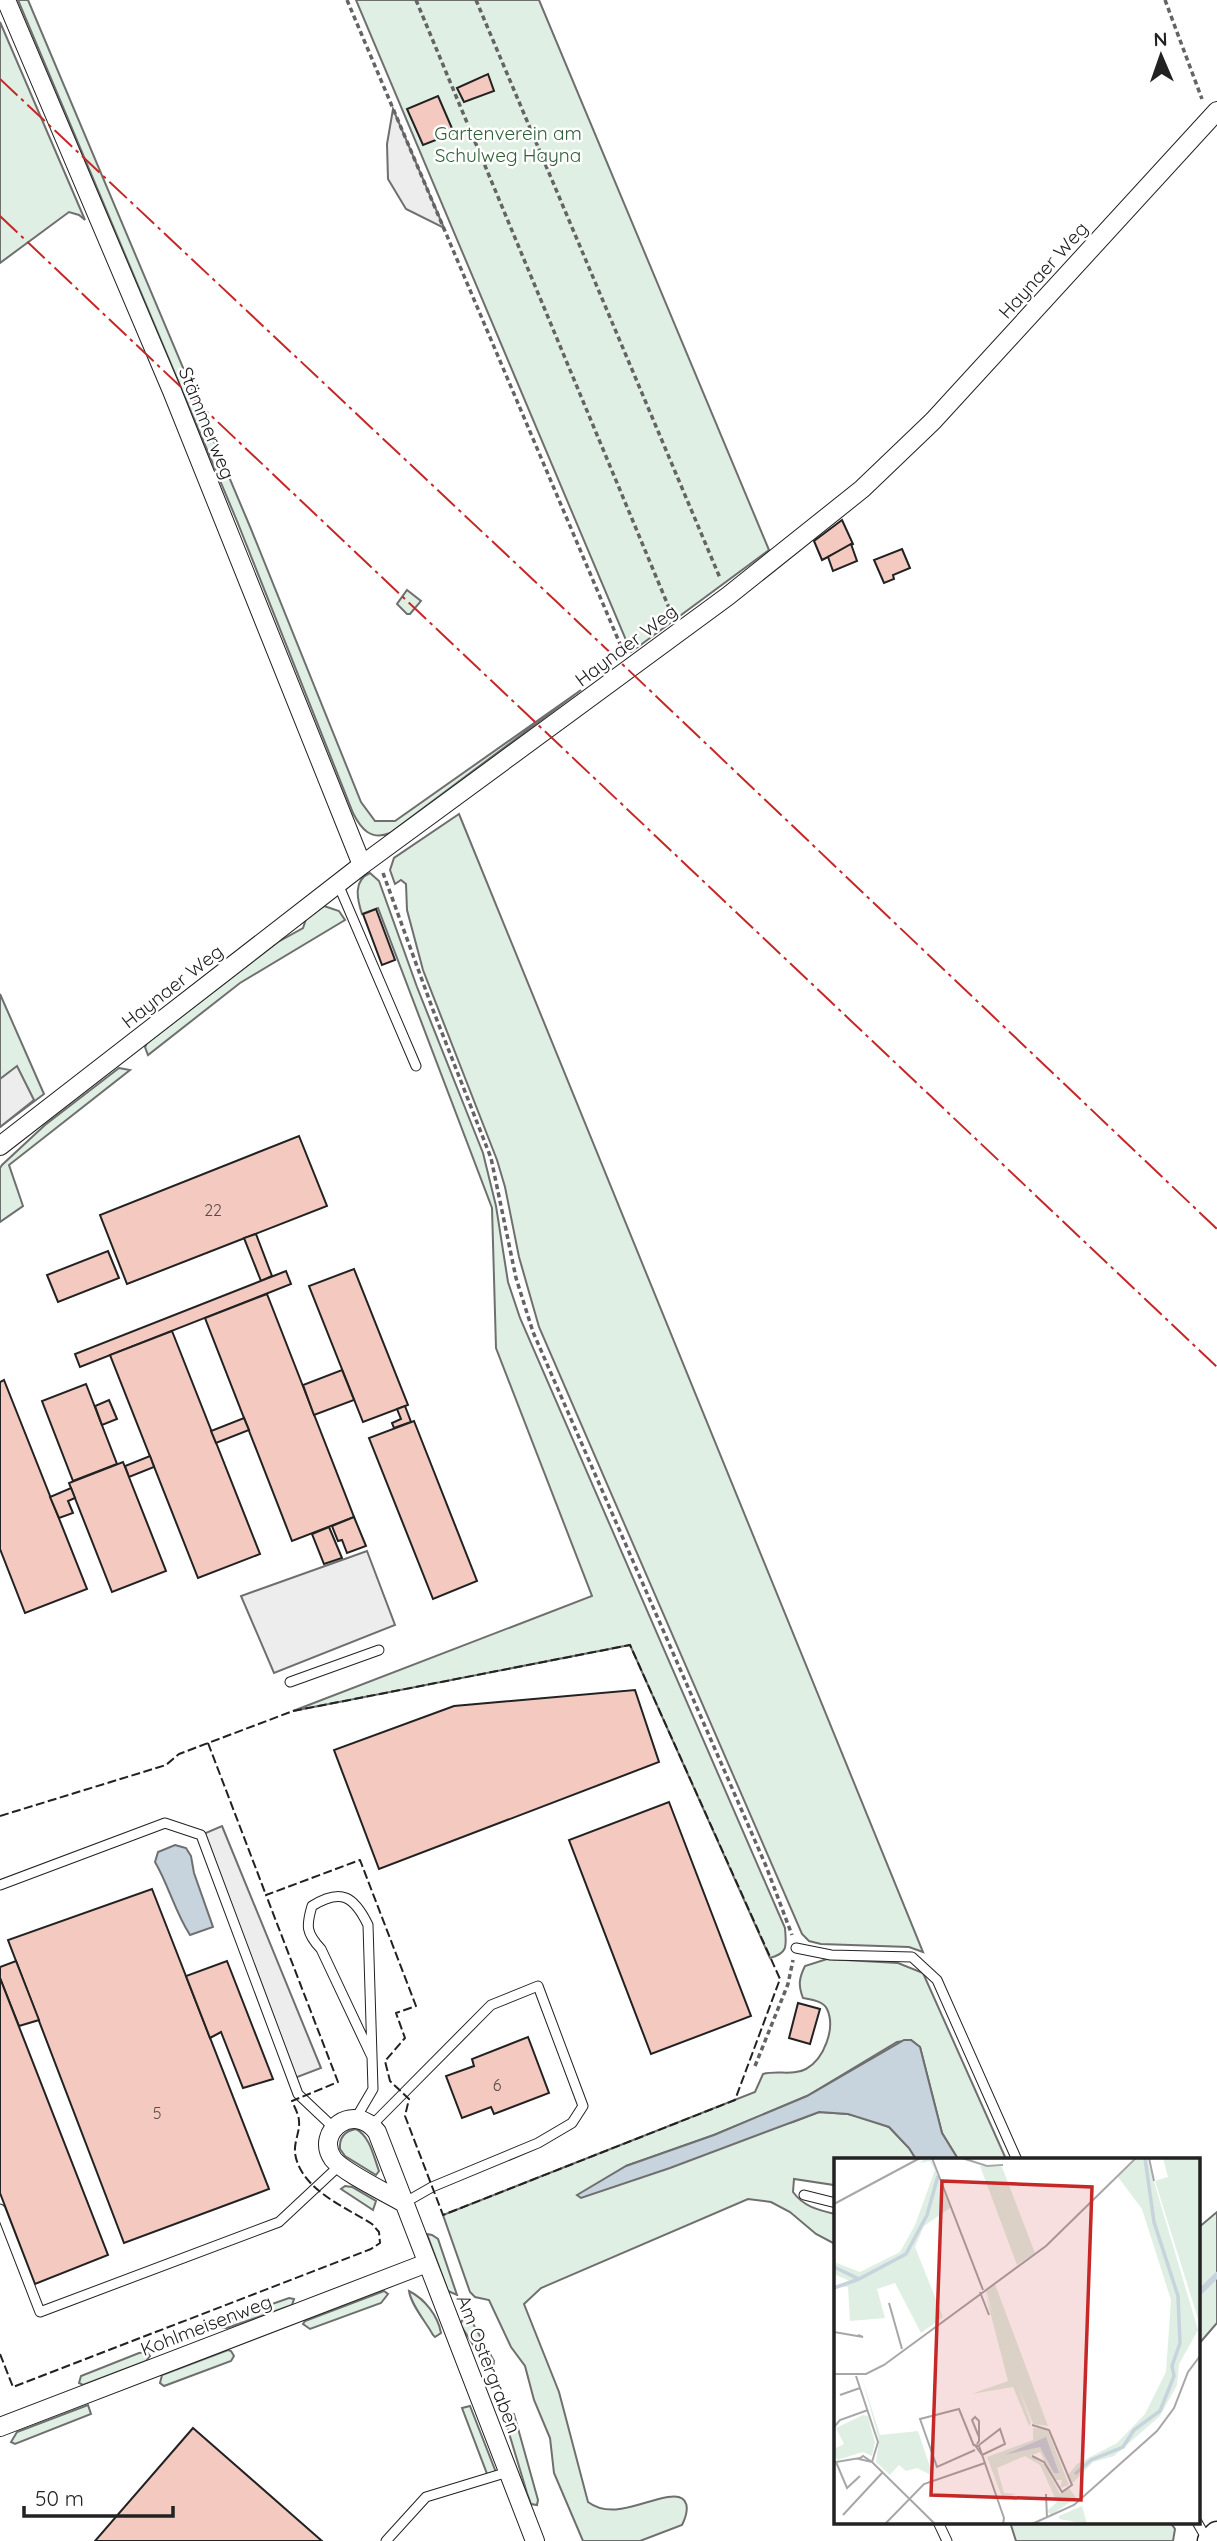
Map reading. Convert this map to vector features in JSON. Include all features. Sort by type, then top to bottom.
[{"type":"street","name":"Stämmerweg","points":[[6,0],[369,861]]},
{"type":"street","name":"Haynaer Weg","points":[[0,1146],[338,884],[728,596],[862,489],[933,421],[1213,115]]},
{"type":"street","points":[[364,2122],[348,2119],[334,2128],[328,2144],[330,2152],[340,2165],[404,2203]]},
{"type":"street","name":"Am Ostergraben","points":[[364,2122],[377,2132],[535,2541]]},
{"type":"street","name":"Kohlmeisenweg","points":[[0,2427],[427,2263]]},
{"type":"street","points":[[1209,2541],[1217,2534]]},
{"type":"lane","points":[[338,884],[416,1066]]},
{"type":"lane","points":[[290,1682],[380,1650]]},
{"type":"lane","points":[[0,1885],[165,1824],[201,1835],[298,2094],[334,2128]]},
{"type":"lane","points":[[364,2122],[373,2089],[368,1925],[360,1908],[346,1897],[334,1895],[312,1906],[307,1924],[371,2055]]},
{"type":"lane","points":[[796,1948],[831,1955],[912,1957],[937,1980],[1016,2158]]},
{"type":"lane","points":[[364,2122],[491,2005],[538,1986],[583,2106],[572,2123],[538,2143],[432,2187],[404,2203]]},
{"type":"lane","points":[[0,2209],[40,2312],[279,2222],[340,2165]]},
{"type":"lane","points":[[804,2195],[834,2203]]},
{"type":"lane","points":[[386,2541],[426,2497],[508,2472]]},
{"type":"lane","points":[[939,2524],[947,2541]]},
{"type":"lane","points":[[1198,2524],[1209,2541]]},
{"type":"path","points":[[347,0],[631,669]]},
{"type":"path","points":[[416,0],[679,632]]},
{"type":"path","points":[[476,0],[728,596]]},
{"type":"path","points":[[1164,0],[1213,115]]},
{"type":"path","points":[[369,861],[433,1010],[491,1158],[516,1278],[533,1332],[766,1866],[796,1948],[788,1984],[755,2066]]},
{"type":"green space","points":[[18,0],[28,0],[251,529],[361,802],[375,821],[395,821],[581,690],[390,833],[377,836],[367,832],[353,813],[237,521]]},
{"type":"green space","name":"Gartenverein am Schulweg Hayna","points":[[356,0],[539,0],[769,550],[631,652]]},
{"type":"green space","points":[[0,22],[85,220],[69,212],[0,263]]},
{"type":"green space","points":[[407,590],[421,601],[410,614],[397,604]]},
{"type":"green space","points":[[459,814],[923,1952],[909,1947],[821,1944],[809,1941],[802,1934],[539,1327],[519,1257],[497,1160],[423,970],[407,910],[406,884],[401,880],[395,884],[390,870],[394,858]]},
{"type":"green space","points":[[370,873],[379,881],[417,987],[483,1153],[496,1206],[508,1282],[520,1318],[785,1928],[785,1948],[776,1956],[770,1958],[630,1645],[293,1711],[592,1596],[496,1348],[492,1208],[378,908],[362,914],[360,908],[359,885]]},
{"type":"green space","points":[[324,906],[339,911],[345,920],[240,983],[148,1055],[145,1047],[147,1043],[278,942],[303,928],[306,919]]},
{"type":"green space","points":[[0,994],[44,1094],[0,1127]]},
{"type":"green space","points":[[119,1068],[130,1070],[9,1165],[23,1206],[0,1222],[2,1165],[45,1125]]},
{"type":"green space","points":[[827,1959],[898,1963],[923,1973],[1006,2158],[957,2158],[942,2133],[920,2047],[911,2040],[897,2042],[807,2096],[714,2135],[626,2166],[793,2122],[819,2112],[848,2114],[889,2127],[915,2158],[834,2158],[834,2185],[794,2179],[793,2192],[802,2201],[834,2214],[834,2243],[771,2202],[748,2199],[541,2288],[524,2304],[559,2392],[588,2502],[597,2507],[617,2509],[675,2496],[686,2504],[682,2525],[640,2541],[583,2541],[554,2473],[550,2438],[534,2400],[525,2366],[511,2347],[489,2300],[475,2297],[470,2292],[443,2215],[755,2092],[763,2074],[806,2069],[823,2051],[830,2025],[827,2009],[823,2004],[803,1998],[800,1978],[805,1966]]},
{"type":"green space","points":[[356,2129],[365,2137],[371,2148],[379,2171],[376,2175],[345,2156],[340,2149],[343,2135]]},
{"type":"green space","points":[[345,2186],[352,2187],[376,2201],[373,2210],[341,2189]]},
{"type":"green space","points":[[1217,2212],[1217,2323],[1200,2343],[1200,2226]]},
{"type":"green space","points":[[427,2234],[438,2239],[457,2295],[448,2291]]},
{"type":"green space","points":[[384,2291],[388,2294],[381,2303],[310,2329],[303,2324],[305,2321]]},
{"type":"green space","points":[[409,2291],[434,2314],[441,2333],[435,2337],[416,2308]]},
{"type":"green space","points":[[289,2298],[294,2299],[292,2305],[223,2328],[227,2320]]},
{"type":"green space","points":[[467,2313],[494,2361],[493,2369],[487,2367],[460,2324]]},
{"type":"green space","points":[[228,2350],[234,2356],[231,2361],[164,2386],[160,2383],[162,2375]]},
{"type":"green space","points":[[147,2352],[150,2356],[146,2361],[83,2385],[79,2383],[81,2376]]},
{"type":"green space","points":[[88,2405],[91,2414],[15,2444],[11,2442],[17,2432]]},
{"type":"green space","points":[[470,2406],[497,2475],[489,2479],[462,2408]]},
{"type":"green space","points":[[503,2413],[514,2414],[538,2500],[537,2505],[531,2504],[527,2493]]},
{"type":"green space","points":[[1011,2524],[1171,2524],[1175,2529],[1173,2541],[1016,2541]]},
{"type":"shaded area","points":[[393,109],[444,228],[406,209],[388,179],[387,144]]},
{"type":"shaded area","points":[[17,1066],[34,1100],[0,1127],[0,1079]]},
{"type":"shaded area","points":[[367,1551],[395,1625],[274,1673],[241,1596]]},
{"type":"shaded area","points":[[222,1826],[321,2068],[292,2079],[201,1835]]},
{"type":"shaded area","points":[[175,1845],[186,1848],[191,1856],[194,1873],[213,1927],[190,1935],[155,1862],[158,1852]]},
{"type":"shaded area","points":[[904,2040],[911,2040],[920,2047],[942,2133],[957,2158],[915,2158],[889,2127],[848,2114],[819,2112],[670,2168],[581,2198],[577,2195],[626,2166],[714,2135],[807,2096]]},
{"type":"building","points":[[488,74],[494,91],[464,102],[457,88]]},
{"type":"building","points":[[438,96],[454,133],[423,145],[407,109]]},
{"type":"building","points":[[842,520],[853,544],[822,560],[814,541]]},
{"type":"building","points":[[851,544],[857,561],[833,571],[828,557]]},
{"type":"building","points":[[902,549],[910,568],[893,575],[894,579],[884,583],[874,560]]},
{"type":"building","points":[[376,909],[395,960],[382,965],[363,914]]},
{"type":"building","points":[[299,1136],[327,1206],[127,1284],[100,1215]]},
{"type":"building","points":[[256,1234],[272,1276],[261,1281],[244,1238]]},
{"type":"building","points":[[108,1251],[119,1278],[58,1302],[47,1275]]},
{"type":"building","points":[[354,1269],[408,1405],[363,1422],[309,1286]]},
{"type":"building","points":[[286,1271],[291,1284],[80,1367],[75,1354]]},
{"type":"building","points":[[267,1294],[354,1517],[292,1541],[205,1318]]},
{"type":"building","points":[[172,1331],[260,1554],[198,1578],[110,1355]]},
{"type":"building","points":[[342,1370],[354,1400],[314,1415],[303,1385]]},
{"type":"building","points":[[4,1380],[87,1589],[25,1613],[0,1549],[0,1382]]},
{"type":"building","points":[[86,1384],[117,1464],[73,1481],[42,1401]]},
{"type":"building","points":[[109,1400],[117,1419],[102,1425],[95,1406]]},
{"type":"building","points":[[405,1406],[411,1422],[394,1428],[392,1423],[401,1419],[397,1409]]},
{"type":"building","points":[[244,1418],[249,1430],[216,1443],[211,1431]]},
{"type":"building","points":[[414,1421],[477,1581],[433,1599],[369,1438]]},
{"type":"building","points":[[150,1456],[154,1467],[129,1477],[125,1466]]},
{"type":"building","points":[[123,1462],[166,1571],[112,1592],[69,1483]]},
{"type":"building","points":[[71,1488],[75,1498],[68,1501],[73,1513],[59,1518],[50,1497]]},
{"type":"building","points":[[354,1517],[366,1546],[347,1553],[332,1526]]},
{"type":"building","points":[[329,1527],[342,1558],[324,1564],[312,1534]]},
{"type":"building","points":[[635,1690],[659,1762],[379,1869],[334,1750],[454,1706]]},
{"type":"building","points":[[669,1802],[751,2016],[651,2054],[569,1840]]},
{"type":"building","points":[[152,1889],[269,2189],[124,2243],[8,1940]]},
{"type":"building","points":[[16,1961],[39,2020],[19,2026],[0,1978],[0,1967]]},
{"type":"building","points":[[227,1961],[273,2079],[243,2088],[221,2032],[210,2038],[186,1976]]},
{"type":"building","points":[[0,1978],[108,2255],[35,2284],[0,2193]]},
{"type":"building","points":[[798,2003],[820,2009],[810,2044],[789,2038]]},
{"type":"building","points":[[528,2037],[549,2093],[494,2114],[491,2107],[462,2118],[446,2076],[474,2066],[472,2059]]},
{"type":"building","points":[[193,2428],[322,2541],[95,2541]]},
{"type":"waterway","points":[[1200,2292],[1217,2275]]},
{"type":"fence","points":[[0,1816],[166,1765],[179,1754],[293,1711],[630,1645],[780,1979],[735,2100],[443,2215],[405,2116],[409,2099],[390,2081],[385,2061],[405,2038],[396,2013],[416,2006],[360,1860],[266,1895],[338,2082],[292,2101],[299,2119],[295,2149],[299,2166],[305,2177],[325,2196],[372,2224],[379,2232],[380,2243],[371,2249],[13,2387],[0,2354]]},
{"type":"fence","points":[[208,1743],[266,1895]]},
{"type":"power","points":[[0,79],[559,604],[1217,1229]]},
{"type":"power","points":[[0,216],[1217,1367]]}]
